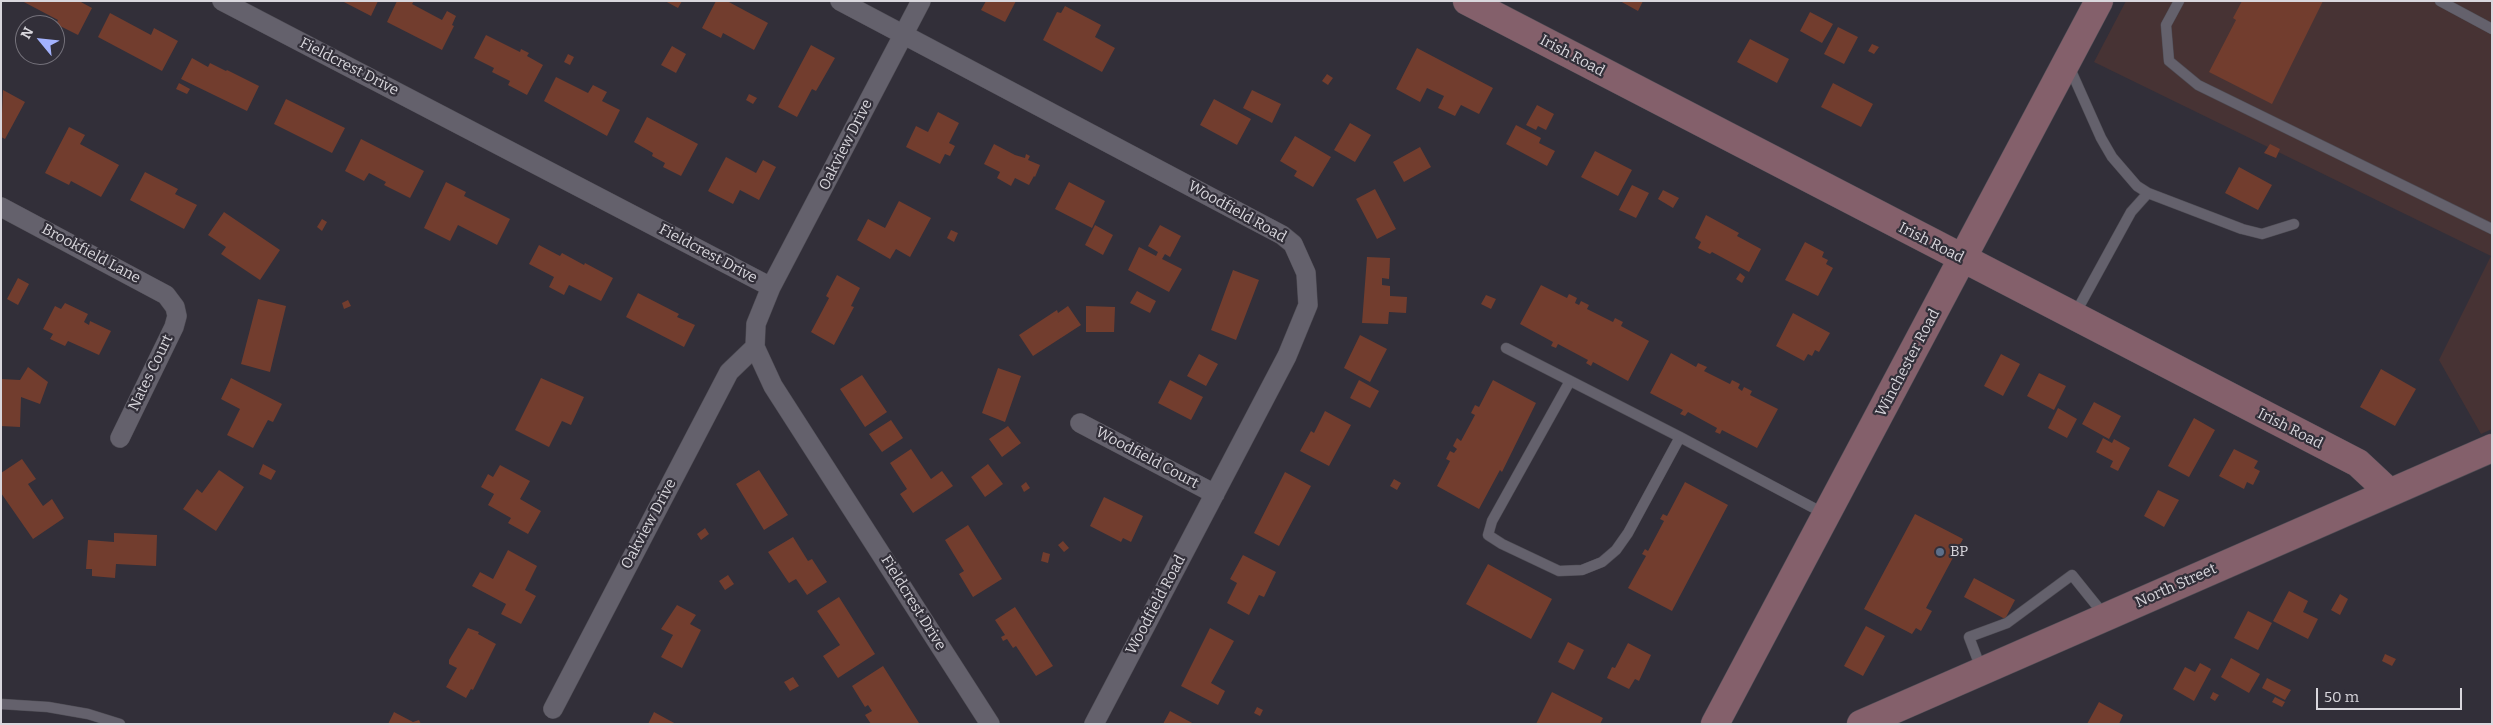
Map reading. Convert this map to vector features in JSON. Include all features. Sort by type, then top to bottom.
[{"type":"street","name":"Fieldcrest Drive","points":[[222,1],[771,288],[756,324],[755,347],[773,386],[990,724]]},
{"type":"street","name":"Woodfield Road","points":[[840,1],[1266,226],[1293,244],[1306,272],[1308,305],[1287,356],[1094,724]]},
{"type":"street","name":"Oakview Drive","points":[[771,288],[921,1]]},
{"type":"street","name":"Irish Road","points":[[1467,1],[2358,464],[2389,492]]},
{"type":"street","name":"Winchester Road","points":[[1725,720],[1826,514],[1963,260],[2099,1]]},
{"type":"street","name":"Brookfield Lane","points":[[1,207],[166,295],[175,307]]},
{"type":"street","name":"Nates Court","points":[[120,438],[174,327],[177,316],[175,307]]},
{"type":"street","name":"Oakview Drive","points":[[553,709],[729,372],[755,347]]},
{"type":"street","name":"Woodfield Court","points":[[1080,423],[1215,494]]},
{"type":"street","name":"North Street","points":[[1862,724],[2492,448]]},
{"type":"lane","points":[[2179,1],[2166,25],[2169,61],[2198,85],[2492,229]]},
{"type":"lane","points":[[2440,1],[2492,28]]},
{"type":"lane","points":[[2067,62],[2112,158],[2137,186],[2148,193],[2242,230],[2262,234],[2294,224]]},
{"type":"lane","points":[[2073,317],[2131,212],[2148,193]]},
{"type":"lane","points":[[1506,348],[1680,436],[1826,514]]},
{"type":"lane","points":[[1570,381],[1492,521],[1488,535],[1502,544],[1559,571],[1582,570],[1602,562],[1616,550],[1628,533],[1680,436]]},
{"type":"lane","points":[[1982,671],[1969,637],[2007,623],[2072,575],[2106,617]]},
{"type":"lane","points":[[1,704],[48,707],[88,714],[120,724]]},
{"type":"shaded area","points":[[2126,1],[2492,1],[2492,429],[2481,434],[2439,360],[2491,256],[2094,62]]},
{"type":"building","points":[[22,1],[79,1],[92,8],[78,35],[65,28],[65,15],[49,15]]},
{"type":"building","points":[[342,1],[378,1],[371,16]]},
{"type":"building","points":[[397,1],[414,1],[412,4],[442,20],[447,11],[456,16],[452,25],[454,26],[442,50],[387,22]]},
{"type":"building","points":[[665,1],[682,1],[678,8]]},
{"type":"building","points":[[716,1],[727,1],[768,23],[754,50],[723,33],[721,38],[702,28]]},
{"type":"building","points":[[986,1],[1016,1],[1005,22],[981,10]]},
{"type":"building","points":[[1620,1],[1643,1],[1638,11]]},
{"type":"building","points":[[2242,1],[2323,1],[2272,104],[2209,72],[2236,20],[2233,18]]},
{"type":"building","points":[[1065,6],[1101,25],[1095,37],[1115,48],[1102,72],[1043,40],[1057,12],[1061,13]]},
{"type":"building","points":[[1810,12],[1833,24],[1822,43],[1800,31]]},
{"type":"building","points":[[110,13],[151,35],[154,28],[178,41],[162,71],[98,37]]},
{"type":"building","points":[[1838,27],[1858,37],[1844,64],[1824,54]]},
{"type":"building","points":[[486,35],[520,52],[521,49],[529,53],[527,56],[543,65],[527,95],[508,85],[510,81],[492,72],[494,68],[474,58]]},
{"type":"building","points":[[1750,39],[1789,59],[1777,83],[1737,62]]},
{"type":"building","points":[[1872,44],[1879,47],[1874,54],[1868,51]]},
{"type":"building","points":[[811,45],[835,58],[816,91],[812,89],[797,117],[778,107]]},
{"type":"building","points":[[672,46],[686,54],[676,73],[661,65]]},
{"type":"building","points":[[1417,48],[1493,88],[1479,114],[1461,105],[1455,116],[1438,108],[1444,96],[1427,88],[1420,102],[1396,89]]},
{"type":"building","points":[[568,54],[574,57],[570,65],[564,62]]},
{"type":"building","points":[[192,58],[208,67],[210,63],[227,70],[259,86],[247,111],[181,79]]},
{"type":"building","points":[[1327,74],[1333,78],[1328,85],[1322,81]]},
{"type":"building","points":[[556,77],[588,93],[593,85],[607,92],[602,101],[620,110],[607,136],[544,101]]},
{"type":"building","points":[[179,83],[190,89],[187,94],[176,89]]},
{"type":"building","points":[[1833,83],[1873,104],[1861,127],[1821,107]]},
{"type":"building","points":[[3,90],[25,102],[5,139],[1,137]]},
{"type":"building","points":[[1252,90],[1281,104],[1272,123],[1243,108]]},
{"type":"building","points":[[749,94],[757,98],[753,104],[746,100]]},
{"type":"building","points":[[286,99],[345,128],[332,153],[274,124]]},
{"type":"building","points":[[1214,99],[1251,119],[1237,145],[1200,125]]},
{"type":"building","points":[[1537,105],[1554,114],[1546,130],[1538,126],[1536,130],[1526,125]]},
{"type":"building","points":[[938,112],[959,123],[949,143],[955,146],[950,156],[945,154],[940,164],[906,147],[916,126],[928,132]]},
{"type":"building","points":[[647,117],[698,144],[681,176],[663,167],[665,163],[652,156],[653,153],[634,142]]},
{"type":"building","points":[[1350,123],[1371,135],[1355,162],[1334,150]]},
{"type":"building","points":[[1516,125],[1541,138],[1539,143],[1555,151],[1547,166],[1506,144]]},
{"type":"building","points":[[69,127],[85,135],[80,144],[119,165],[101,197],[71,181],[69,185],[45,173]]},
{"type":"building","points":[[1295,136],[1331,157],[1313,187],[1294,176],[1297,171],[1280,161]]},
{"type":"building","points":[[361,139],[424,171],[410,198],[384,185],[386,182],[369,173],[364,181],[345,171]]},
{"type":"building","points":[[994,144],[1015,155],[1025,158],[1026,154],[1030,156],[1028,160],[1040,165],[1029,185],[1015,178],[1011,186],[997,178],[1000,172],[984,164]]},
{"type":"building","points":[[2270,144],[2280,149],[2276,158],[2264,153]]},
{"type":"building","points":[[1420,147],[1431,167],[1404,182],[1393,162]]},
{"type":"building","points":[[1595,151],[1632,170],[1618,196],[1581,177]]},
{"type":"building","points":[[726,157],[756,173],[763,160],[776,167],[759,200],[740,190],[733,204],[708,191]]},
{"type":"building","points":[[2239,167],[2272,185],[2258,210],[2225,193]]},
{"type":"building","points":[[145,172],[178,189],[175,194],[197,205],[184,229],[130,200]]},
{"type":"building","points":[[446,182],[466,192],[464,196],[510,219],[497,245],[458,225],[450,241],[424,228]]},
{"type":"building","points":[[1069,182],[1105,201],[1092,228],[1055,209]]},
{"type":"building","points":[[1632,185],[1649,193],[1636,218],[1619,210]]},
{"type":"building","points":[[1375,189],[1396,229],[1377,239],[1356,199]]},
{"type":"building","points":[[1663,190],[1679,198],[1673,208],[1658,199]]},
{"type":"building","points":[[899,201],[931,218],[910,257],[896,249],[890,259],[857,240],[868,219],[885,228]]},
{"type":"building","points":[[224,212],[280,250],[260,280],[221,254],[226,247],[208,235]]},
{"type":"building","points":[[1706,215],[1739,233],[1737,236],[1761,249],[1749,272],[1712,252],[1710,254],[1698,248],[1701,242],[1695,238]]},
{"type":"building","points":[[322,219],[327,222],[322,231],[317,227]]},
{"type":"building","points":[[1095,225],[1113,235],[1103,255],[1085,245]]},
{"type":"building","points":[[1160,225],[1181,236],[1170,257],[1165,254],[1162,259],[1182,269],[1169,292],[1128,270],[1139,247],[1156,256],[1158,252],[1148,246]]},
{"type":"building","points":[[951,230],[958,233],[954,242],[947,238]]},
{"type":"building","points":[[1805,242],[1824,252],[1822,257],[1828,260],[1826,264],[1833,268],[1818,296],[1785,280]]},
{"type":"building","points":[[539,245],[560,256],[562,253],[584,265],[585,263],[613,278],[601,301],[569,285],[564,295],[549,287],[554,277],[529,264]]},
{"type":"building","points":[[1367,257],[1390,258],[1389,279],[1382,278],[1382,285],[1390,286],[1390,296],[1407,297],[1406,313],[1389,312],[1388,324],[1362,323]]},
{"type":"building","points":[[1233,270],[1259,280],[1236,340],[1211,330]]},
{"type":"building","points":[[1740,273],[1745,277],[1742,283],[1736,279]]},
{"type":"building","points":[[837,275],[860,288],[851,306],[854,307],[834,345],[811,332],[829,298],[826,296]]},
{"type":"building","points":[[18,278],[29,284],[18,305],[7,299]]},
{"type":"building","points":[[1541,285],[1567,298],[1569,294],[1577,298],[1575,303],[1579,305],[1581,301],[1589,305],[1587,309],[1613,322],[1615,318],[1623,322],[1621,326],[1649,341],[1628,381],[1593,362],[1591,366],[1586,363],[1588,360],[1558,344],[1556,348],[1551,346],[1553,342],[1520,324]]},
{"type":"building","points":[[1137,291],[1156,301],[1150,313],[1130,303]]},
{"type":"building","points":[[638,293],[679,314],[677,317],[695,325],[684,347],[626,317]]},
{"type":"building","points":[[1486,295],[1496,299],[1491,309],[1481,304]]},
{"type":"building","points":[[258,299],[286,306],[270,372],[241,364]]},
{"type":"building","points":[[348,300],[351,306],[344,309],[342,303]]},
{"type":"building","points":[[65,303],[88,314],[84,322],[89,325],[90,321],[111,331],[99,355],[68,341],[65,346],[50,339],[53,334],[43,329],[55,306],[61,309]]},
{"type":"building","points":[[1068,306],[1081,325],[1033,356],[1019,335],[1057,310],[1058,313]]},
{"type":"building","points":[[1086,306],[1115,307],[1114,332],[1086,332]]},
{"type":"building","points":[[1793,313],[1830,333],[1819,352],[1815,350],[1812,356],[1808,354],[1804,361],[1776,346]]},
{"type":"building","points":[[1360,335],[1387,349],[1370,382],[1344,368]]},
{"type":"building","points":[[1671,353],[1696,367],[1698,363],[1707,367],[1704,371],[1730,384],[1732,380],[1740,384],[1738,388],[1742,391],[1744,387],[1752,391],[1750,395],[1778,409],[1757,448],[1722,430],[1720,434],[1715,432],[1717,428],[1688,412],[1685,416],[1680,414],[1683,410],[1650,393]]},
{"type":"building","points":[[1199,354],[1218,364],[1206,386],[1187,376]]},
{"type":"building","points":[[2001,354],[2020,364],[2003,396],[1984,386]]},
{"type":"building","points":[[28,367],[48,382],[40,404],[21,397],[20,427],[1,426],[1,379],[20,380]]},
{"type":"building","points":[[998,368],[1021,376],[1005,422],[982,413]]},
{"type":"building","points":[[2381,369],[2416,389],[2395,426],[2360,407]]},
{"type":"building","points":[[2039,373],[2066,386],[2054,410],[2027,396]]},
{"type":"building","points":[[862,375],[887,412],[865,427],[840,389]]},
{"type":"building","points":[[231,378],[282,404],[273,422],[268,420],[253,448],[227,435],[240,409],[221,399]]},
{"type":"building","points":[[541,378],[584,397],[571,425],[562,421],[549,447],[515,430]]},
{"type":"building","points":[[1170,380],[1203,397],[1191,420],[1158,403]]},
{"type":"building","points":[[1359,380],[1379,391],[1370,408],[1350,398]]},
{"type":"building","points":[[1493,380],[1536,403],[1502,472],[1500,470],[1479,509],[1437,486],[1450,461],[1446,459],[1450,451],[1454,453],[1457,449],[1453,446],[1457,438],[1461,441],[1475,415],[1471,413],[1475,405],[1479,407]]},
{"type":"building","points":[[2094,402],[2121,416],[2109,439],[2082,424]]},
{"type":"building","points":[[2058,408],[2077,419],[2067,438],[2048,428]]},
{"type":"building","points":[[1325,411],[1351,425],[1329,466],[1300,451],[1311,431],[1314,433]]},
{"type":"building","points":[[2194,418],[2215,430],[2189,477],[2168,466]]},
{"type":"building","points":[[891,420],[903,438],[882,452],[869,434]]},
{"type":"building","points":[[1008,426],[1021,443],[1002,457],[989,439]]},
{"type":"building","points":[[2103,438],[2112,443],[2114,439],[2130,448],[2118,471],[2110,467],[2113,461],[2096,452]]},
{"type":"building","points":[[911,449],[931,479],[942,471],[953,486],[913,513],[900,494],[907,489],[890,463]]},
{"type":"building","points":[[2234,449],[2258,461],[2254,468],[2260,471],[2253,485],[2247,482],[2244,489],[2219,476]]},
{"type":"building","points":[[22,459],[36,479],[28,484],[43,506],[52,499],[64,518],[33,539],[1,493],[1,473]]},
{"type":"building","points":[[263,464],[276,471],[271,480],[259,474]]},
{"type":"building","points":[[988,464],[1003,484],[985,497],[971,477]]},
{"type":"building","points":[[500,465],[530,481],[520,499],[541,511],[528,534],[508,523],[511,518],[488,505],[494,494],[481,487],[488,474],[493,477]]},
{"type":"building","points":[[219,470],[244,487],[216,531],[183,509],[197,489],[202,493]]},
{"type":"building","points":[[759,470],[788,515],[764,530],[736,484]]},
{"type":"building","points":[[1285,472],[1311,486],[1279,546],[1254,533]]},
{"type":"building","points":[[1394,479],[1401,483],[1397,490],[1390,486]]},
{"type":"building","points":[[1026,482],[1030,488],[1024,492],[1021,486]]},
{"type":"building","points":[[1685,482],[1728,505],[1672,611],[1628,588],[1646,556],[1642,554],[1645,549],[1648,551],[1664,521],[1660,519],[1663,514],[1667,516]]},
{"type":"building","points":[[2158,490],[2179,500],[2164,527],[2144,516]]},
{"type":"building","points":[[1104,497],[1143,516],[1131,542],[1123,538],[1121,542],[1090,526]]},
{"type":"building","points":[[1915,514],[1963,539],[1926,608],[1932,611],[1921,631],[1916,628],[1912,634],[1864,609]]},
{"type":"building","points":[[968,525],[1002,579],[973,597],[959,574],[964,571],[945,540]]},
{"type":"building","points":[[705,528],[709,534],[701,540],[697,534]]},
{"type":"building","points":[[114,533],[157,535],[156,566],[116,564],[115,578],[92,576],[92,569],[86,569],[88,540],[114,542]]},
{"type":"building","points":[[793,537],[808,561],[812,559],[827,582],[807,595],[796,579],[789,583],[768,552]]},
{"type":"building","points":[[1063,541],[1069,548],[1064,552],[1058,545]]},
{"type":"building","points":[[508,550],[537,566],[525,590],[536,596],[521,624],[501,614],[506,604],[472,586],[480,572],[493,579]]},
{"type":"building","points":[[1043,552],[1050,554],[1048,563],[1041,561]]},
{"type":"building","points":[[1243,555],[1276,572],[1264,597],[1259,595],[1249,615],[1227,603],[1237,583],[1230,579]]},
{"type":"building","points":[[1488,564],[1552,599],[1531,639],[1466,604]]},
{"type":"building","points":[[728,575],[734,584],[725,590],[719,581]]},
{"type":"building","points":[[1974,578],[2015,600],[2005,619],[1964,597]]},
{"type":"building","points":[[2289,591],[2308,601],[2303,612],[2318,619],[2308,639],[2273,621]]},
{"type":"building","points":[[2340,594],[2348,599],[2340,615],[2331,610]]},
{"type":"building","points":[[839,597],[875,654],[838,678],[823,656],[840,645],[817,611]]},
{"type":"building","points":[[677,605],[696,615],[690,624],[701,630],[682,668],[661,657],[673,635],[661,629]]},
{"type":"building","points":[[1015,607],[1053,666],[1036,676],[1016,646],[1013,648],[1007,639],[1003,641],[1001,637],[1005,635],[995,620]]},
{"type":"building","points":[[2248,611],[2272,623],[2258,650],[2234,638]]},
{"type":"building","points":[[1866,626],[1885,636],[1863,676],[1844,666]]},
{"type":"building","points":[[468,628],[479,632],[478,634],[496,644],[473,690],[471,689],[466,698],[446,687],[457,668],[449,664],[449,660]]},
{"type":"building","points":[[1210,628],[1234,641],[1211,683],[1225,691],[1218,705],[1181,686]]},
{"type":"building","points":[[1568,642],[1584,650],[1574,670],[1558,662]]},
{"type":"building","points":[[1628,643],[1651,655],[1639,681],[1635,679],[1629,689],[1607,678],[1612,667],[1615,668]]},
{"type":"building","points":[[2385,654],[2396,659],[2392,666],[2382,661]]},
{"type":"building","points":[[2231,658],[2260,674],[2249,693],[2221,677]]},
{"type":"building","points":[[2200,663],[2211,669],[2194,701],[2173,689],[2185,667],[2195,672]]},
{"type":"building","points":[[883,666],[918,724],[871,724],[865,715],[872,711],[868,705],[865,707],[852,686]]},
{"type":"building","points":[[793,677],[799,686],[790,691],[784,682]]},
{"type":"building","points":[[2267,678],[2291,690],[2285,700],[2262,688]]},
{"type":"building","points":[[1552,692],[1603,718],[1600,724],[1536,724]]},
{"type":"building","points":[[2213,692],[2219,695],[2215,701],[2210,698]]},
{"type":"building","points":[[2275,697],[2285,702],[2282,707],[2272,702]]},
{"type":"building","points":[[2099,702],[2123,715],[2119,724],[2087,724]]},
{"type":"building","points":[[1257,707],[1263,710],[1260,716],[1254,713]]},
{"type":"building","points":[[1170,711],[1194,724],[1163,724]]},
{"type":"building","points":[[394,712],[413,722],[419,720],[421,724],[388,724]]},
{"type":"building","points":[[654,712],[676,724],[648,724]]},
{"type":"place","name":"BP","points":[[1940,552]]}]
